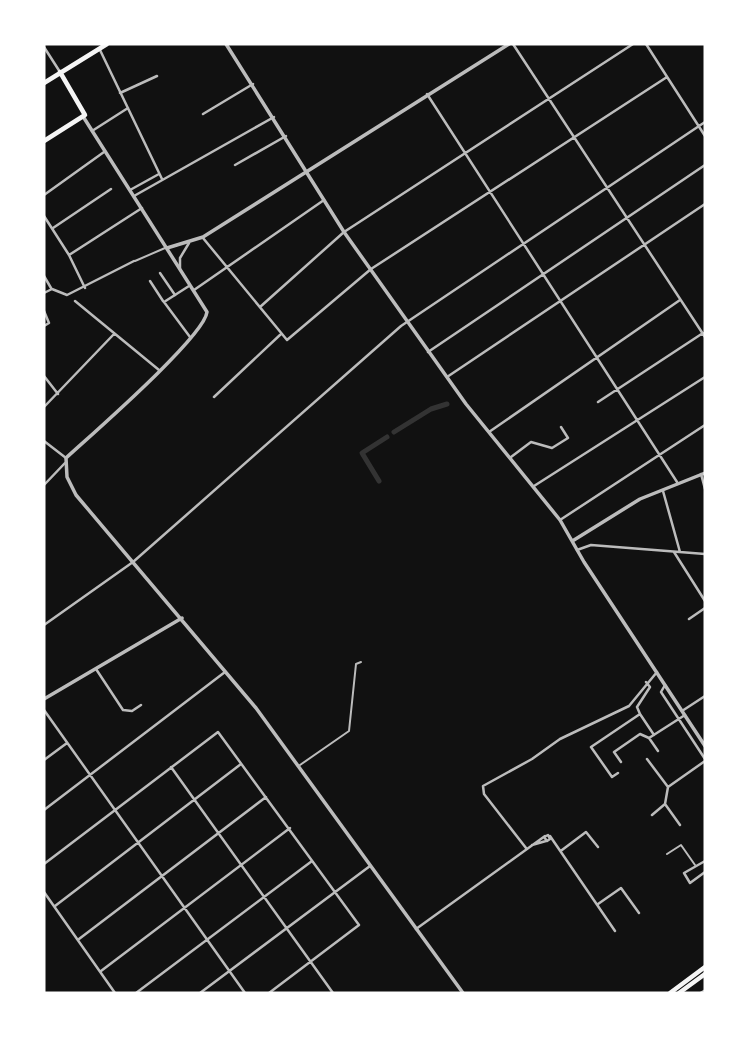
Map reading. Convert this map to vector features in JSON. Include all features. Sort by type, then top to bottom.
[{"type":"main road","points":[[44,83],[107,44]]},
{"type":"main road","points":[[44,141],[84,118],[85,112],[60,72]]},
{"type":"main road","points":[[670,993],[705,967]]},
{"type":"main road","points":[[679,993],[705,974]]},
{"type":"street","points":[[226,44],[344,232],[428,352],[559,520],[573,541],[582,564],[705,746]]},
{"type":"street","points":[[167,248],[203,237],[306,169],[511,44],[704,335],[598,402]]},
{"type":"street","points":[[260,307],[344,232],[633,44]]},
{"type":"street","points":[[646,44],[705,136]]},
{"type":"street","points":[[44,47],[60,72]]},
{"type":"street","points":[[99,48],[162,179]]},
{"type":"street","points":[[120,93],[157,76]]},
{"type":"street","points":[[203,237],[287,340],[371,269],[667,77]]},
{"type":"street","points":[[203,114],[253,84]]},
{"type":"street","points":[[428,94],[677,482]]},
{"type":"street","points":[[92,131],[128,108]]},
{"type":"street","points":[[134,196],[274,117]]},
{"type":"street","points":[[44,485],[202,325],[207,312],[84,118]]},
{"type":"street","points":[[44,625],[133,562],[408,321],[705,122]]},
{"type":"street","points":[[235,165],[286,136]]},
{"type":"street","points":[[44,195],[106,151]]},
{"type":"street","points":[[428,352],[705,165]]},
{"type":"street","points":[[130,190],[159,174]]},
{"type":"street","points":[[118,183],[124,180]]},
{"type":"street","points":[[53,228],[111,189]]},
{"type":"street","points":[[194,290],[324,200]]},
{"type":"street","points":[[447,377],[705,204]]},
{"type":"street","points":[[69,255],[142,208]]},
{"type":"street","points":[[44,216],[69,255],[85,288]]},
{"type":"street","points":[[180,268],[180,258],[190,242]]},
{"type":"street","points":[[68,295],[134,261]]},
{"type":"street","points":[[160,273],[175,295]]},
{"type":"street","points":[[44,276],[52,289],[68,295],[159,370]]},
{"type":"street","points":[[150,281],[190,337]]},
{"type":"street","points":[[164,302],[191,285]]},
{"type":"street","points":[[44,293],[52,289]]},
{"type":"street","points":[[489,432],[680,300]]},
{"type":"street","points":[[44,312],[49,323],[44,326]]},
{"type":"street","points":[[700,329],[705,325]]},
{"type":"street","points":[[44,407],[114,334]]},
{"type":"street","points":[[214,397],[281,334]]},
{"type":"street","points":[[44,376],[58,394]]},
{"type":"street","points":[[534,486],[705,377]]},
{"type":"street","points":[[559,520],[705,425]]},
{"type":"street","points":[[511,457],[531,442],[552,447],[568,438],[561,427]]},
{"type":"street","points":[[44,441],[66,460],[66,477],[76,495],[227,671],[463,993]]},
{"type":"street","points":[[573,541],[662,488],[677,482],[703,474],[705,489]]},
{"type":"street","points":[[662,488],[680,552]]},
{"type":"street","points":[[577,550],[591,545],[705,554]]},
{"type":"street","points":[[674,552],[705,601]]},
{"type":"street","points":[[690,619],[705,608]]},
{"type":"street","points":[[44,699],[182,618]]},
{"type":"street","points":[[96,669],[123,710],[132,711],[141,705]]},
{"type":"street","points":[[44,810],[227,671]]},
{"type":"street","points":[[528,847],[484,794],[483,786],[531,759],[560,738],[629,706],[646,682],[657,673]]},
{"type":"street","points":[[646,682],[650,687],[637,707],[654,735]]},
{"type":"street","points":[[652,814],[665,804],[668,787],[705,760],[661,692],[665,685]]},
{"type":"street","points":[[649,738],[678,719],[705,696]]},
{"type":"street","points":[[44,710],[245,993]]},
{"type":"street","points":[[618,773],[612,777],[592,747],[640,714]]},
{"type":"street","points":[[44,864],[218,732],[290,828],[358,927],[269,993]]},
{"type":"street","points":[[621,762],[614,752],[640,734],[649,738],[658,751]]},
{"type":"street","points":[[44,760],[67,743]]},
{"type":"street","points":[[647,759],[668,787]]},
{"type":"street","points":[[55,906],[242,764]]},
{"type":"street","points":[[171,767],[333,993]]},
{"type":"street","points":[[79,939],[266,796]]},
{"type":"street","points":[[665,804],[680,825]]},
{"type":"street","points":[[101,971],[290,828]]},
{"type":"street","points":[[562,850],[586,832],[598,847]]},
{"type":"street","points":[[416,929],[528,847],[547,838],[562,850],[615,931]]},
{"type":"street","points":[[136,993],[313,861]]},
{"type":"street","points":[[705,861],[684,873],[690,883],[705,872]]},
{"type":"street","points":[[200,993],[370,866]]},
{"type":"street","points":[[597,904],[621,888],[639,913]]},
{"type":"street","points":[[44,892],[115,993]]},
{"type":"lane","points":[[134,261],[167,248]]},
{"type":"lane","points":[[298,767],[349,731],[356,664],[361,662]]},
{"type":"lane","points":[[667,855],[681,845],[695,866]]},
{"type":"lane","points":[[700,993],[705,990]]},
{"type":"waterway","points":[[394,432],[431,409],[447,404]]},
{"type":"waterway","points":[[379,481],[362,453],[387,437]]}]
